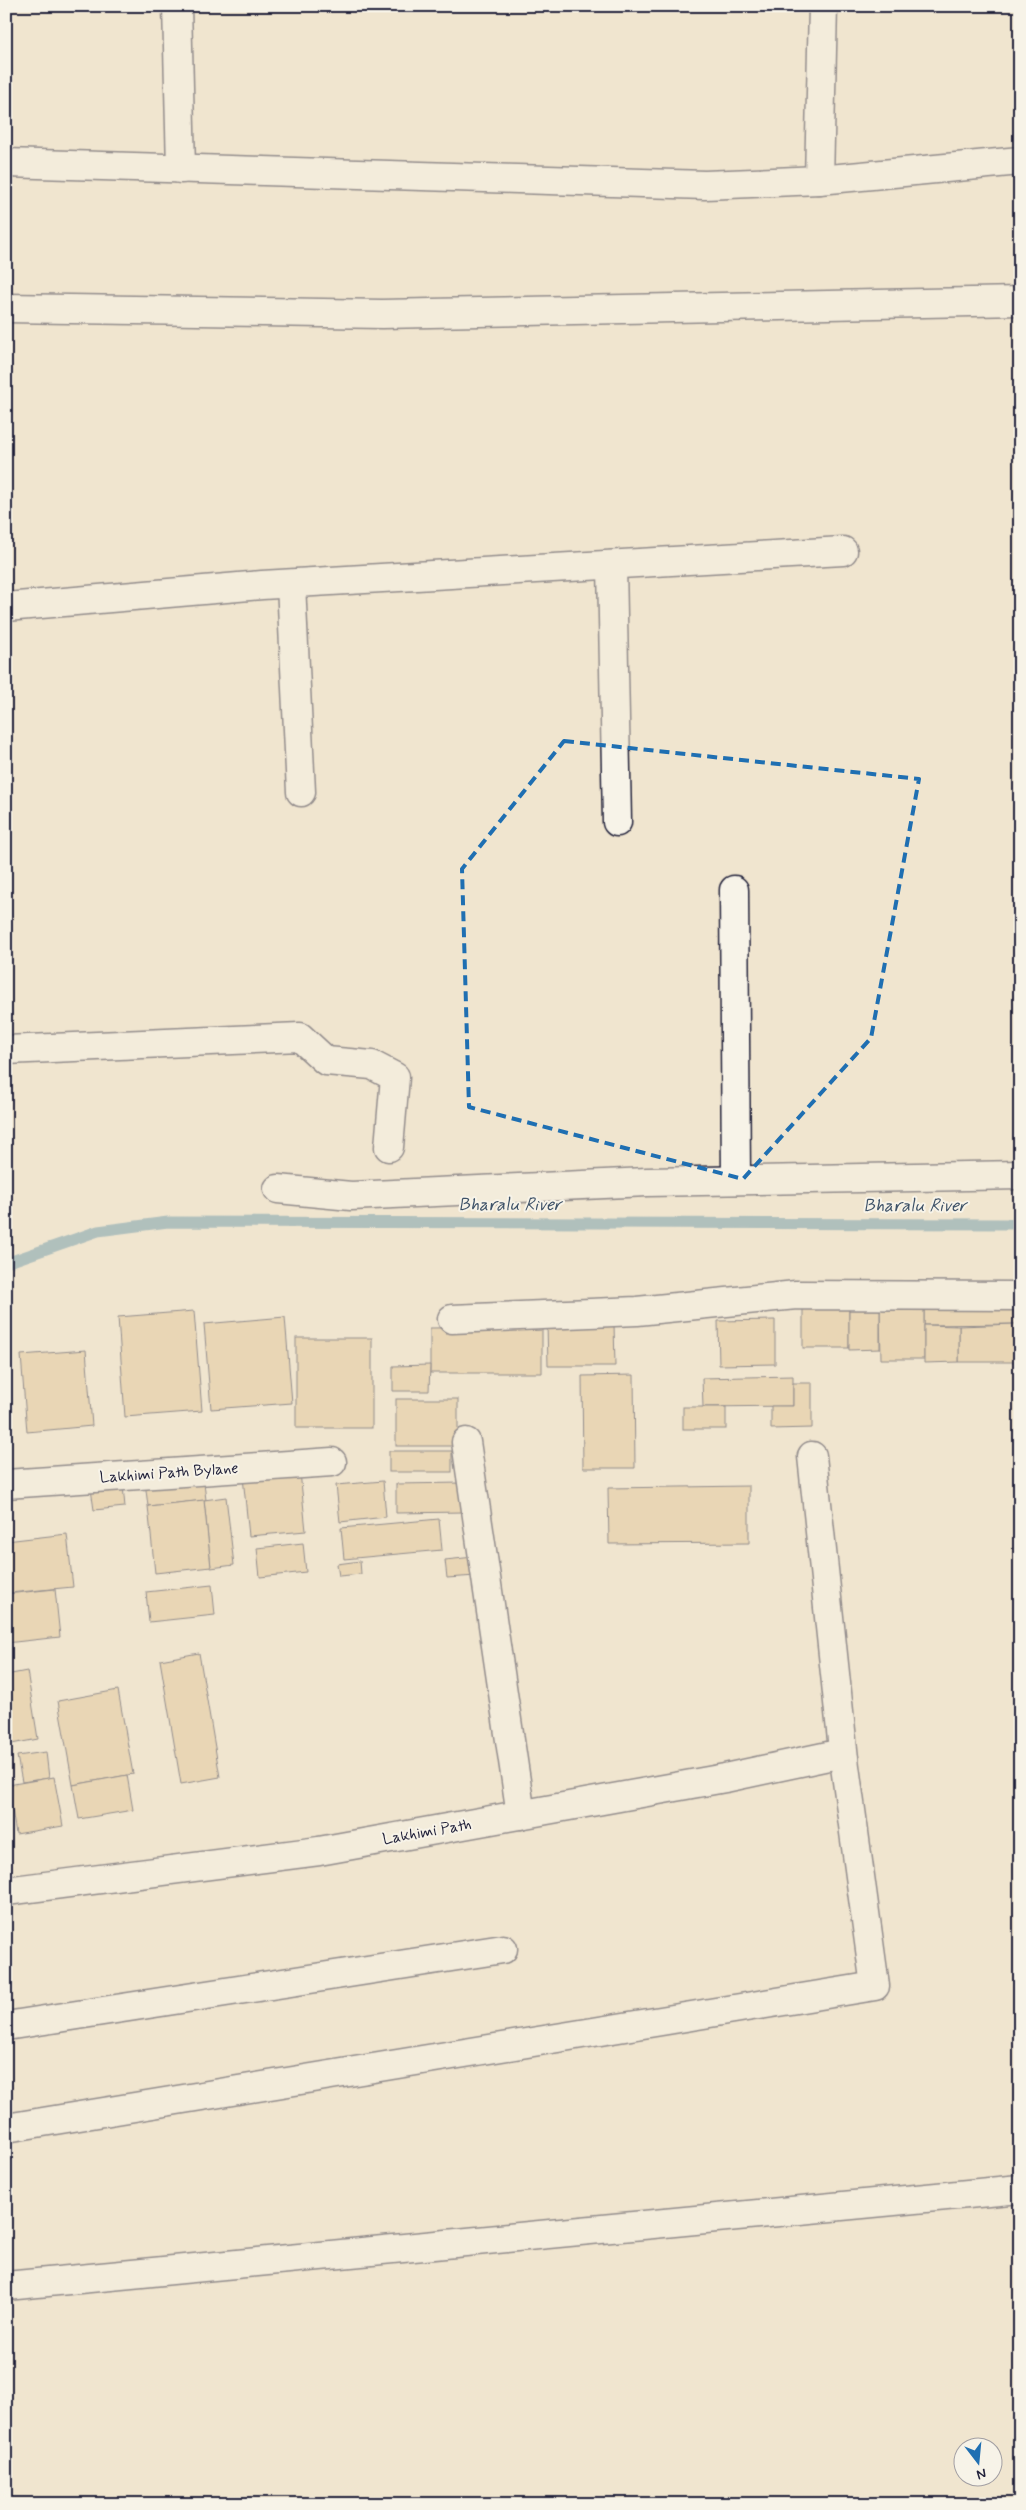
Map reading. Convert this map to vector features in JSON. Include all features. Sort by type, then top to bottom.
[{"type":"street","points":[[177,6],[181,168]]},
{"type":"street","points":[[819,180],[823,6]]},
{"type":"street","points":[[6,163],[705,185],[819,180],[1020,161]]},
{"type":"street","points":[[6,308],[382,314],[1020,301]]},
{"type":"street","points":[[6,607],[291,584],[843,551]]},
{"type":"street","points":[[612,565],[617,822]]},
{"type":"street","points":[[291,584],[301,792]]},
{"type":"street","points":[[734,890],[736,1180]]},
{"type":"street","points":[[6,1050],[300,1037],[326,1061],[372,1065],[395,1077],[389,1147]]},
{"type":"street","points":[[278,1189],[350,1196],[647,1182],[1020,1174]]},
{"type":"street","points":[[452,1319],[638,1311],[796,1295],[1020,1296]]},
{"type":"street","points":[[466,1442],[520,1815]]},
{"type":"street","points":[[6,2128],[875,1986],[844,1759],[812,1456]]},
{"type":"street","name":"Lakhimi Path Bylane","points":[[6,1484],[332,1462]]},
{"type":"street","name":"Lakhimi Path","points":[[6,1891],[319,1851],[725,1778],[832,1755],[844,1759]]},
{"type":"street","points":[[6,2026],[503,1949]]},
{"type":"street","points":[[6,2286],[1020,2189]]},
{"type":"highlighted area","points":[[564,741],[919,779],[871,1038],[743,1179],[469,1107],[462,869]]},
{"type":"building","points":[[1016,1307],[1016,1324],[924,1325],[924,1308]]},
{"type":"building","points":[[1016,1307],[1020,1307],[1020,1370],[1017,1370]]},
{"type":"building","points":[[924,1308],[924,1359],[881,1359],[880,1309]]},
{"type":"building","points":[[803,1309],[849,1309],[849,1348],[803,1348]]},
{"type":"building","points":[[849,1309],[880,1309],[880,1349],[849,1350]]},
{"type":"building","points":[[194,1311],[202,1411],[125,1417],[118,1317]]},
{"type":"building","points":[[285,1317],[292,1403],[211,1409],[204,1324]]},
{"type":"building","points":[[775,1320],[775,1364],[719,1365],[718,1321]]},
{"type":"building","points":[[547,1324],[614,1324],[615,1366],[548,1366]]},
{"type":"building","points":[[1016,1324],[1017,1362],[959,1362],[959,1326]]},
{"type":"building","points":[[924,1325],[959,1326],[959,1362],[924,1363]]},
{"type":"building","points":[[542,1327],[542,1373],[430,1373],[430,1328]]},
{"type":"building","points":[[296,1338],[372,1338],[372,1428],[296,1428]]},
{"type":"building","points":[[86,1350],[92,1426],[27,1432],[21,1355]]},
{"type":"building","points":[[430,1365],[429,1391],[393,1391],[393,1366]]},
{"type":"building","points":[[6,1370],[10,1370],[12,1412],[6,1413]]},
{"type":"building","points":[[634,1375],[635,1468],[583,1468],[582,1376]]},
{"type":"building","points":[[793,1376],[793,1406],[703,1407],[702,1378]]},
{"type":"building","points":[[793,1383],[812,1383],[812,1428],[771,1429],[771,1406],[793,1406]]},
{"type":"building","points":[[396,1399],[458,1399],[458,1446],[396,1446]]},
{"type":"building","points":[[683,1407],[726,1407],[726,1429],[683,1429]]},
{"type":"building","points":[[389,1451],[452,1451],[452,1472],[389,1472]]},
{"type":"building","points":[[300,1472],[306,1531],[249,1536],[243,1477]]},
{"type":"building","points":[[203,1475],[206,1500],[148,1506],[145,1482]]},
{"type":"building","points":[[383,1481],[386,1517],[340,1522],[336,1485]]},
{"type":"building","points":[[463,1483],[464,1512],[396,1513],[396,1484]]},
{"type":"building","points":[[123,1486],[125,1507],[94,1510],[91,1489]]},
{"type":"building","points":[[749,1486],[749,1543],[609,1544],[608,1488]]},
{"type":"building","points":[[226,1497],[234,1565],[211,1568],[204,1500]]},
{"type":"building","points":[[204,1500],[211,1567],[155,1573],[148,1506]]},
{"type":"building","points":[[439,1519],[442,1550],[344,1559],[341,1528]]},
{"type":"building","points":[[67,1534],[73,1587],[9,1593],[6,1541]]},
{"type":"building","points":[[303,1543],[306,1572],[260,1577],[257,1548]]},
{"type":"building","points":[[474,1557],[476,1576],[447,1578],[445,1560]]},
{"type":"building","points":[[360,1561],[361,1574],[339,1576],[337,1564]]},
{"type":"building","points":[[212,1585],[215,1615],[149,1622],[146,1592]]},
{"type":"building","points":[[55,1589],[60,1637],[6,1643],[6,1594]]},
{"type":"building","points":[[199,1653],[220,1777],[181,1784],[160,1660]]},
{"type":"building","points":[[27,1671],[38,1739],[6,1745],[6,1675]]},
{"type":"building","points":[[118,1690],[133,1774],[73,1785],[58,1701]]},
{"type":"building","points":[[46,1752],[49,1778],[22,1782],[17,1756]]},
{"type":"building","points":[[127,1775],[133,1810],[79,1819],[73,1785]]},
{"type":"building","points":[[54,1777],[63,1826],[16,1834],[8,1785]]},
{"type":"waterway","name":"Bharalu River","points":[[6,1263],[98,1231],[168,1222],[1020,1224]]}]
